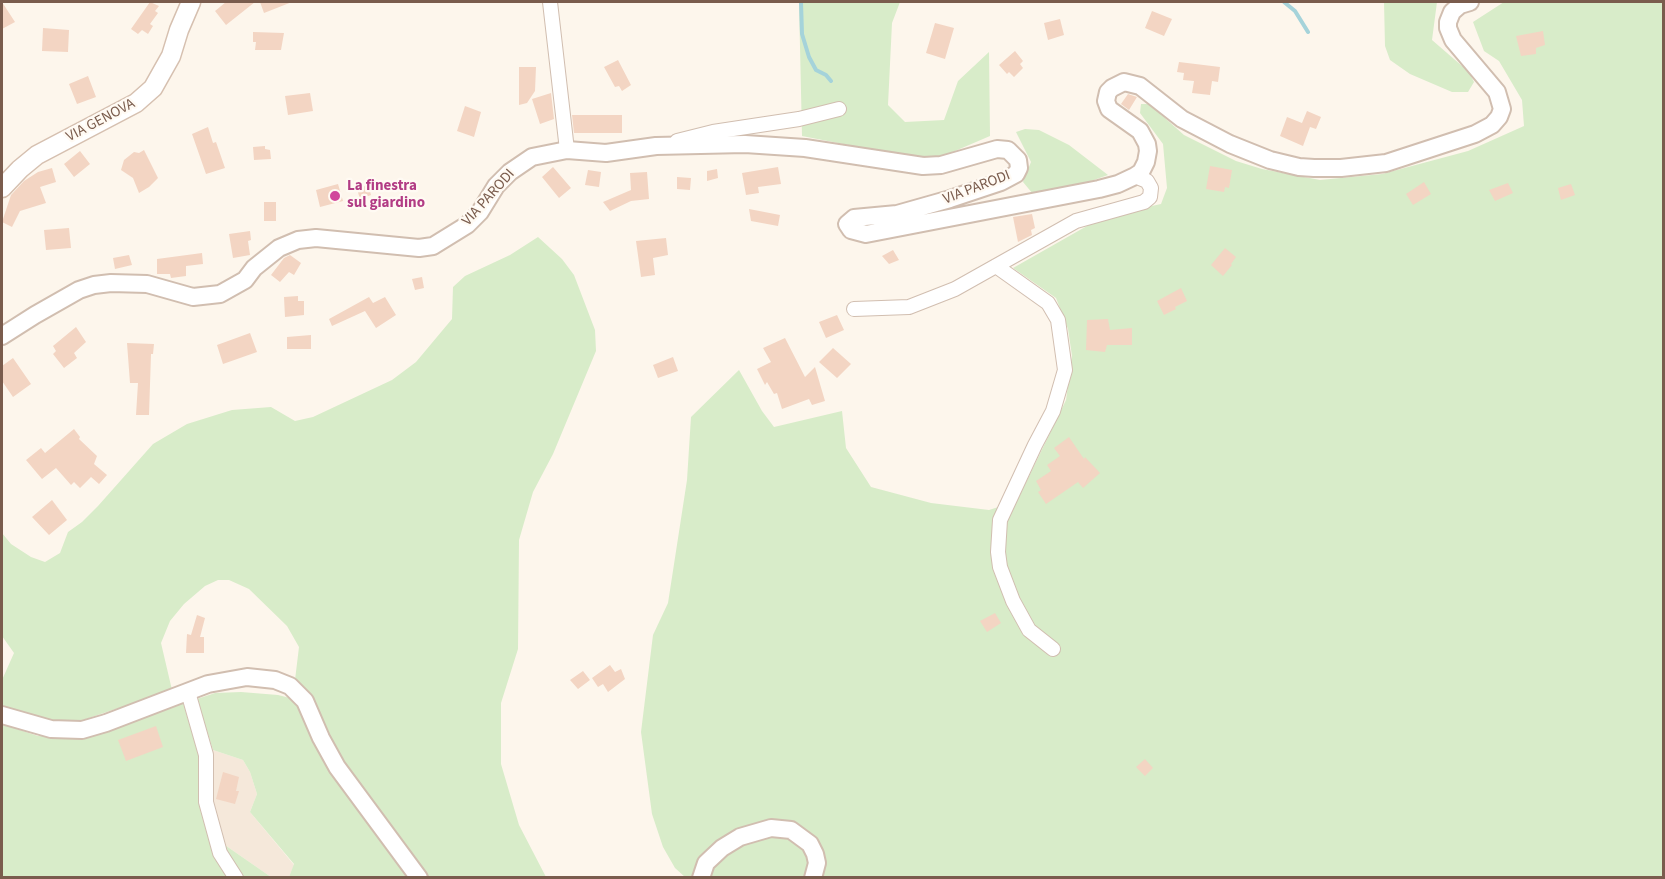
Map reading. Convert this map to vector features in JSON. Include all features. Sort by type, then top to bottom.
[{"type":"main road","name":"VIA GENOVA","points":[[2,188],[37,155],[103,122],[144,97],[153,88],[171,56],[178,30],[191,2]]},
{"type":"street","points":[[550,2],[567,150]]},
{"type":"street","points":[[1135,176],[1141,172],[1146,162],[1147,144],[1140,131],[1109,109],[1106,101],[1108,92],[1124,82],[1136,83],[1182,119],[1230,144],[1270,160],[1299,167],[1341,168],[1386,163],[1440,147],[1485,130],[1499,117],[1502,109],[1500,97],[1490,82],[1453,40],[1448,28],[1452,12],[1460,5],[1470,2]]},
{"type":"street","points":[[656,146],[712,132],[799,119],[839,109]]},
{"type":"street","name":"VIA PARODI","points":[[2,336],[79,290],[93,285],[147,284],[193,297],[220,294],[244,280],[254,268],[279,248],[298,240],[316,238],[419,248],[433,246],[467,225],[480,212],[496,186],[510,171],[532,158],[567,150],[606,153],[656,146],[745,144],[806,148],[932,166],[1004,149],[1018,160],[1019,168],[1013,177],[977,191],[897,214],[854,218],[849,221],[847,226],[849,229],[861,233],[1099,189],[1135,176]]},
{"type":"street","points":[[854,309],[909,307],[955,289],[1076,221],[1144,202],[1150,197],[1151,188],[1147,181],[1135,176]]},
{"type":"street","points":[[996,266],[1048,303],[1058,320],[1065,370],[1053,411],[1000,520],[998,552],[1000,567],[1013,601],[1029,630],[1053,649]]},
{"type":"street","points":[[2,715],[51,729],[82,730],[208,684],[247,677],[275,680],[297,692],[304,701],[337,767],[419,878]]},
{"type":"street","points":[[188,692],[206,755],[206,802],[220,853],[236,878]]},
{"type":"street","points":[[701,878],[706,863],[722,848],[740,837],[771,828],[791,830],[810,844],[817,864],[813,878]]},
{"type":"shaded area","points":[[197,699],[213,750],[243,760],[250,772],[257,794],[250,812],[294,865],[289,877],[271,877],[209,834],[199,756],[183,703]]},
{"type":"green space","points":[[799,2],[900,2],[892,23],[888,105],[905,122],[944,120],[958,81],[989,52],[990,136],[941,157],[910,157],[802,136]]},
{"type":"green space","points":[[1384,2],[1437,2],[1432,40],[1469,72],[1474,82],[1468,92],[1452,92],[1410,74],[1390,60],[1385,46]]},
{"type":"green space","points":[[1504,2],[1663,2],[1663,877],[821,877],[825,867],[822,849],[814,836],[804,828],[790,822],[776,821],[759,822],[720,839],[705,851],[691,877],[685,877],[675,868],[663,847],[652,814],[641,732],[653,635],[668,603],[687,480],[691,417],[739,370],[762,411],[774,427],[842,411],[846,448],[871,487],[931,503],[989,510],[1017,501],[1066,400],[1072,356],[1068,329],[1056,298],[1013,268],[1094,222],[1124,212],[1161,204],[1167,188],[1163,144],[1140,113],[1141,104],[1149,104],[1184,135],[1236,161],[1262,169],[1320,180],[1382,174],[1468,151],[1524,126],[1522,100],[1499,61],[1484,51],[1473,22]]},
{"type":"green space","points":[[1025,129],[1039,130],[1069,145],[1108,175],[1074,187],[1033,194],[1023,182],[1031,162],[1016,132]]},
{"type":"green space","points":[[538,237],[562,259],[574,275],[595,330],[596,351],[553,454],[533,492],[519,540],[518,649],[501,703],[501,764],[519,825],[546,877],[428,877],[348,769],[295,680],[299,647],[287,626],[249,589],[229,580],[218,580],[205,586],[184,604],[170,621],[161,643],[172,690],[77,722],[54,722],[23,716],[2,706],[2,680],[14,653],[2,636],[2,533],[11,544],[31,557],[45,562],[60,553],[68,532],[98,506],[153,444],[187,424],[232,410],[271,407],[295,421],[313,417],[392,380],[416,362],[452,319],[453,287],[465,276],[510,255]]},
{"type":"green space","points":[[241,692],[278,695],[294,699],[410,877],[289,877],[294,864],[250,812],[257,794],[250,772],[243,760],[213,750],[197,699],[215,693]]},
{"type":"green space","points":[[183,703],[199,756],[209,834],[271,877],[2,878],[2,724],[38,736],[82,737],[104,733],[159,710]]},
{"type":"green space","points":[[771,836],[786,836],[802,848],[808,856],[808,868],[803,877],[709,878],[714,866],[733,850],[744,843]]},
{"type":"building","points":[[2,2],[15,22],[2,29]]},
{"type":"building","points":[[150,2],[159,6],[155,11],[158,13],[150,24],[153,26],[148,34],[142,30],[138,34],[131,29]]},
{"type":"building","points":[[226,2],[255,2],[226,25],[215,11]]},
{"type":"building","points":[[260,2],[292,2],[264,13]]},
{"type":"building","points":[[1152,11],[1172,19],[1164,36],[1145,28]]},
{"type":"building","points":[[1060,19],[1064,35],[1048,40],[1044,23]]},
{"type":"building","points":[[935,23],[954,28],[945,59],[926,53]]},
{"type":"building","points":[[43,28],[69,30],[68,52],[42,51]]},
{"type":"building","points":[[1543,31],[1545,45],[1536,48],[1536,54],[1521,56],[1516,36]]},
{"type":"building","points":[[253,32],[284,33],[281,50],[255,50],[256,42],[253,42]]},
{"type":"building","points":[[1015,51],[1023,61],[1020,64],[1023,68],[1014,77],[1009,72],[1007,74],[999,65]]},
{"type":"building","points":[[618,60],[631,85],[622,91],[619,86],[615,87],[604,67]]},
{"type":"building","points":[[1179,62],[1220,67],[1218,82],[1212,81],[1210,95],[1192,93],[1194,81],[1183,80],[1184,73],[1177,72]]},
{"type":"building","points":[[519,67],[536,67],[535,91],[527,103],[519,105]]},
{"type":"building","points":[[88,76],[96,97],[77,104],[69,84]]},
{"type":"building","points":[[310,93],[313,111],[288,115],[285,96]]},
{"type":"building","points":[[551,93],[554,119],[540,124],[532,99]]},
{"type":"building","points":[[1128,94],[1137,97],[1129,110],[1121,104]]},
{"type":"building","points":[[465,106],[481,112],[474,137],[457,131]]},
{"type":"building","points":[[1307,111],[1321,117],[1316,129],[1310,127],[1303,146],[1280,136],[1287,117],[1302,123]]},
{"type":"building","points":[[572,115],[622,115],[622,133],[574,133]]},
{"type":"building","points":[[208,127],[225,168],[206,174],[192,134]]},
{"type":"building","points":[[265,146],[265,149],[270,150],[271,159],[254,160],[253,147]]},
{"type":"building","points":[[144,150],[158,178],[139,193],[133,178],[121,170],[124,160],[134,152],[139,153]]},
{"type":"building","points":[[80,151],[90,164],[74,177],[64,164]]},
{"type":"building","points":[[1210,166],[1232,170],[1229,188],[1225,187],[1224,192],[1206,189]]},
{"type":"building","points":[[553,167],[571,188],[559,198],[542,177]]},
{"type":"building","points":[[778,167],[781,184],[758,187],[759,193],[746,195],[742,173]]},
{"type":"building","points":[[52,168],[56,182],[40,187],[46,203],[20,211],[12,227],[2,222],[11,195],[24,181],[38,172]]},
{"type":"building","points":[[717,169],[718,178],[707,181],[707,171]]},
{"type":"building","points":[[588,170],[601,172],[599,187],[585,185]]},
{"type":"building","points":[[647,172],[649,199],[631,201],[610,211],[603,202],[631,190],[630,173]]},
{"type":"building","points":[[677,177],[691,178],[690,190],[677,189]]},
{"type":"building","points":[[1424,182],[1431,194],[1413,205],[1406,194]]},
{"type":"building","points":[[1508,183],[1513,193],[1495,201],[1489,190]]},
{"type":"building","points":[[338,184],[343,201],[320,207],[316,190]]},
{"type":"building","points":[[1571,184],[1575,195],[1561,200],[1558,188]]},
{"type":"building","points":[[368,185],[371,195],[360,199],[357,189]]},
{"type":"building","points":[[264,202],[276,202],[276,221],[264,221]]},
{"type":"building","points":[[749,209],[780,215],[778,226],[751,221]]},
{"type":"building","points":[[1032,214],[1035,228],[1031,230],[1032,235],[1018,242],[1013,217]]},
{"type":"building","points":[[69,228],[71,248],[46,250],[44,230]]},
{"type":"building","points":[[250,231],[251,240],[248,241],[250,255],[233,258],[229,234]]},
{"type":"building","points":[[666,238],[668,255],[653,258],[655,275],[641,277],[636,241]]},
{"type":"building","points":[[1225,248],[1236,257],[1223,276],[1211,265]]},
{"type":"building","points":[[893,250],[899,260],[889,264],[882,256]]},
{"type":"building","points":[[202,253],[203,264],[186,266],[186,276],[171,278],[170,274],[157,274],[157,259]]},
{"type":"building","points":[[129,255],[132,265],[115,269],[113,258]]},
{"type":"building","points":[[290,255],[301,263],[294,275],[289,272],[280,282],[271,275],[284,258]]},
{"type":"building","points":[[422,277],[424,288],[415,290],[412,279]]},
{"type":"building","points":[[1181,288],[1187,301],[1164,315],[1157,301]]},
{"type":"building","points":[[298,296],[298,301],[304,301],[304,315],[285,317],[284,297]]},
{"type":"building","points":[[369,297],[373,303],[385,297],[396,315],[376,328],[365,311],[332,326],[329,319]]},
{"type":"building","points":[[837,315],[844,330],[826,338],[819,322]]},
{"type":"building","points":[[1108,319],[1110,330],[1132,328],[1132,345],[1107,345],[1105,352],[1086,350],[1087,320]]},
{"type":"building","points":[[76,327],[86,342],[74,353],[77,358],[64,368],[53,354],[56,351],[53,346]]},
{"type":"building","points":[[250,333],[257,352],[223,364],[217,345]]},
{"type":"building","points":[[311,335],[311,349],[287,349],[287,337]]},
{"type":"building","points":[[785,338],[805,377],[815,367],[825,401],[812,405],[809,399],[782,409],[777,393],[774,394],[767,382],[765,385],[757,369],[771,362],[763,348]]},
{"type":"building","points":[[127,343],[154,344],[153,354],[151,354],[149,415],[136,415],[138,383],[130,383]]},
{"type":"building","points":[[833,348],[851,364],[837,378],[819,362]]},
{"type":"building","points":[[673,357],[678,371],[658,378],[653,365]]},
{"type":"building","points":[[13,358],[31,384],[13,397],[2,381],[2,366]]},
{"type":"building","points":[[74,429],[79,439],[97,456],[94,464],[107,475],[99,484],[91,477],[80,488],[74,482],[71,485],[56,468],[42,479],[26,460],[41,448],[45,453]]},
{"type":"building","points":[[1069,437],[1084,459],[1085,457],[1100,473],[1083,488],[1078,482],[1046,504],[1038,492],[1041,490],[1036,481],[1051,471],[1047,465],[1060,456],[1054,448]]},
{"type":"building","points":[[52,500],[67,520],[49,535],[32,517]]},
{"type":"building","points":[[995,613],[1001,623],[987,632],[980,621]]},
{"type":"building","points":[[197,615],[205,618],[200,637],[204,637],[204,653],[186,653],[187,634],[191,635]]},
{"type":"building","points":[[610,665],[615,672],[621,669],[625,679],[608,692],[603,684],[598,687],[592,678]]},
{"type":"building","points":[[583,671],[590,680],[578,689],[570,680]]},
{"type":"building","points":[[156,726],[163,747],[126,761],[118,740]]},
{"type":"building","points":[[1145,759],[1153,768],[1145,776],[1136,767]]},
{"type":"building","points":[[223,772],[239,777],[236,791],[239,791],[235,804],[216,799]]},
{"type":"waterway","points":[[801,2],[802,34],[809,57],[816,70],[826,75],[831,81]]},
{"type":"waterway","points":[[1284,2],[1295,11],[1308,32]]},
{"type":"place","name":"La finestra sul giardino","points":[[335,196]]}]
